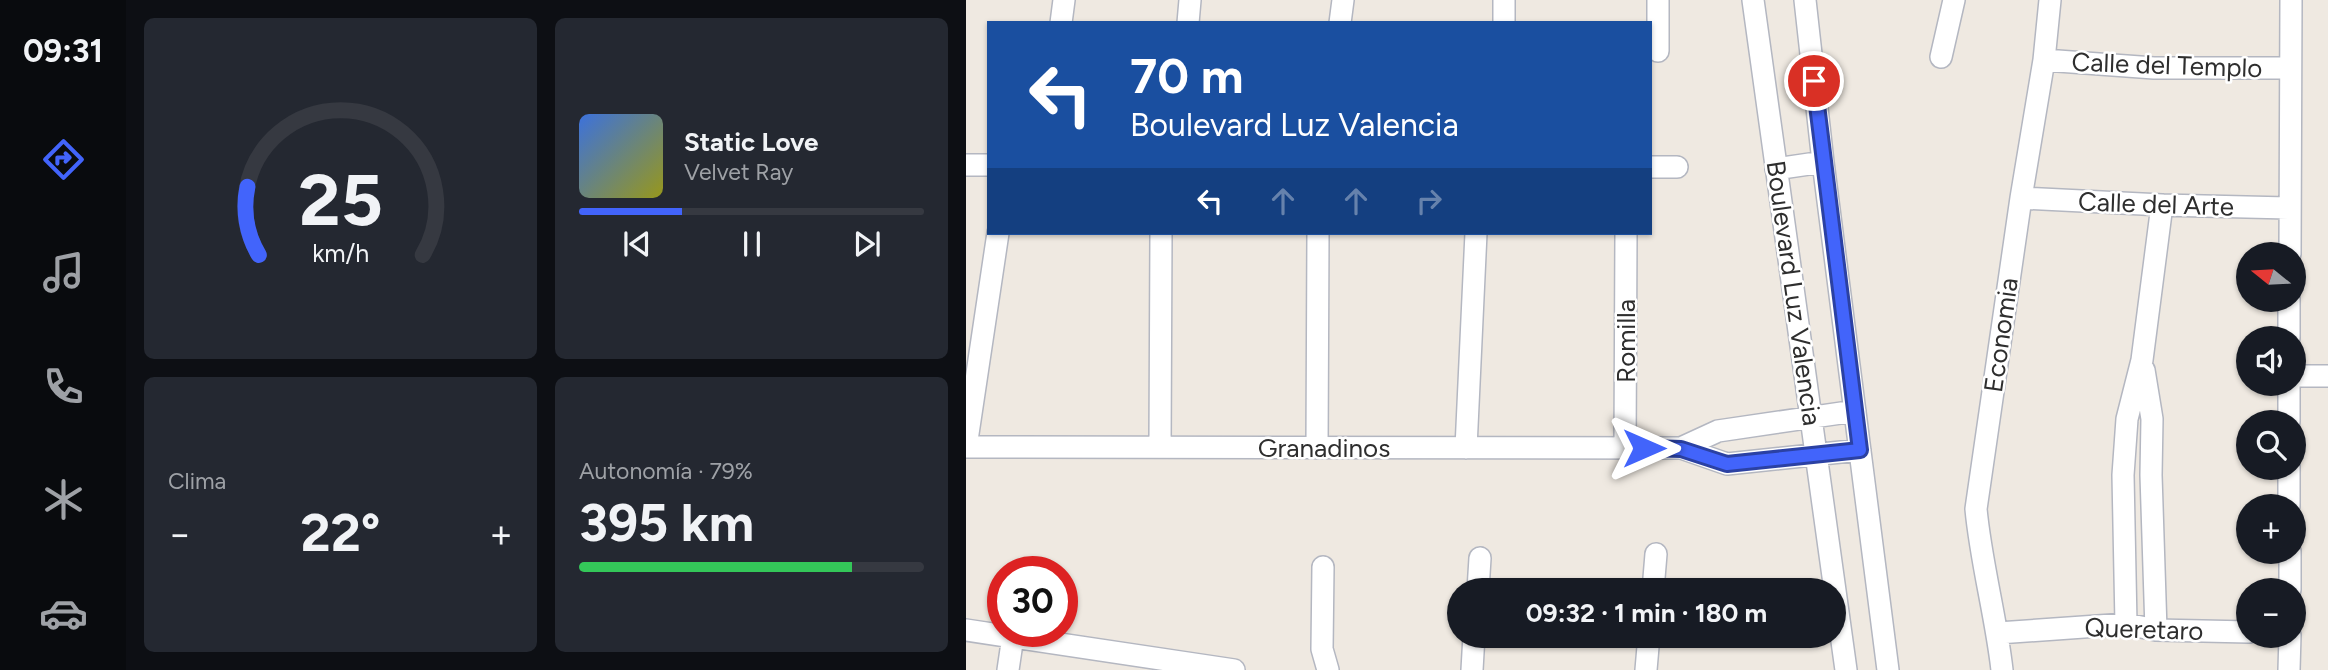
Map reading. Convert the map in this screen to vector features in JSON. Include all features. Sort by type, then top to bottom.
[{"type":"street","points":[[1061,21],[1065,0]]},
{"type":"street","points":[[1188,21],[1190,0]]},
{"type":"street","points":[[1340,21],[1343,0]]},
{"type":"street","points":[[1504,0],[1504,21]]},
{"type":"street","points":[[1658,0],[1658,51]]},
{"type":"street","name":"Boulevard Luz Valencia","points":[[1753,0],[1846,670]]},
{"type":"street","name":"Boulevard Luz Valencia","points":[[1805,0],[1888,670]]},
{"type":"street","points":[[1941,57],[1954,0]]},
{"type":"street","name":"Economia","points":[[2002,670],[1998,632],[1978,540],[1976,509],[2044,60],[2050,0]]},
{"type":"street","points":[[2290,242],[2291,0]]},
{"type":"street","name":"Calle del Templo","points":[[2044,60],[2154,68],[2290,68]]},
{"type":"street","points":[[1776,169],[1823,162]]},
{"type":"street","points":[[966,165],[987,165]]},
{"type":"street","points":[[1652,167],[1677,167]]},
{"type":"street","name":"Calle del Arte","points":[[2021,198],[2291,208]]},
{"type":"street","points":[[2126,624],[2123,475],[2127,419],[2142,360],[2162,205]]},
{"type":"street","points":[[966,447],[998,235]]},
{"type":"street","points":[[1160,447],[1161,235]]},
{"type":"street","points":[[1317,448],[1318,235]]},
{"type":"street","points":[[1466,448],[1476,235]]},
{"type":"street","name":"Romilla","points":[[1625,448],[1626,235]]},
{"type":"street","points":[[2142,360],[2152,419],[2151,488],[2156,630]]},
{"type":"street","points":[[2306,376],[2328,376]]},
{"type":"street","name":"Granadinos","points":[[1681,449],[1718,431],[1855,411]]},
{"type":"street","name":"Granadinos","points":[[966,447],[1681,449],[1727,464],[1860,450]]},
{"type":"street","points":[[1654,578],[1656,554]]},
{"type":"street","points":[[1479,578],[1480,558]]},
{"type":"street","points":[[1323,566],[1322,649],[1328,670]]},
{"type":"street","name":"Queretaro","points":[[1998,632],[2126,624],[2156,630],[2236,632]]},
{"type":"street","points":[[966,630],[987,633]]},
{"type":"street","points":[[1008,670],[1011,647]]},
{"type":"street","points":[[1077,647],[1188,666],[1234,670]]},
{"type":"street","points":[[1472,670],[1473,648]]},
{"type":"street","points":[[1646,670],[1648,648]]},
{"type":"street","points":[[2289,670],[2290,648]]},
{"type":"route","points":[[1644,448],[1681,449],[1727,464],[1860,450],[1814,81]]}]
